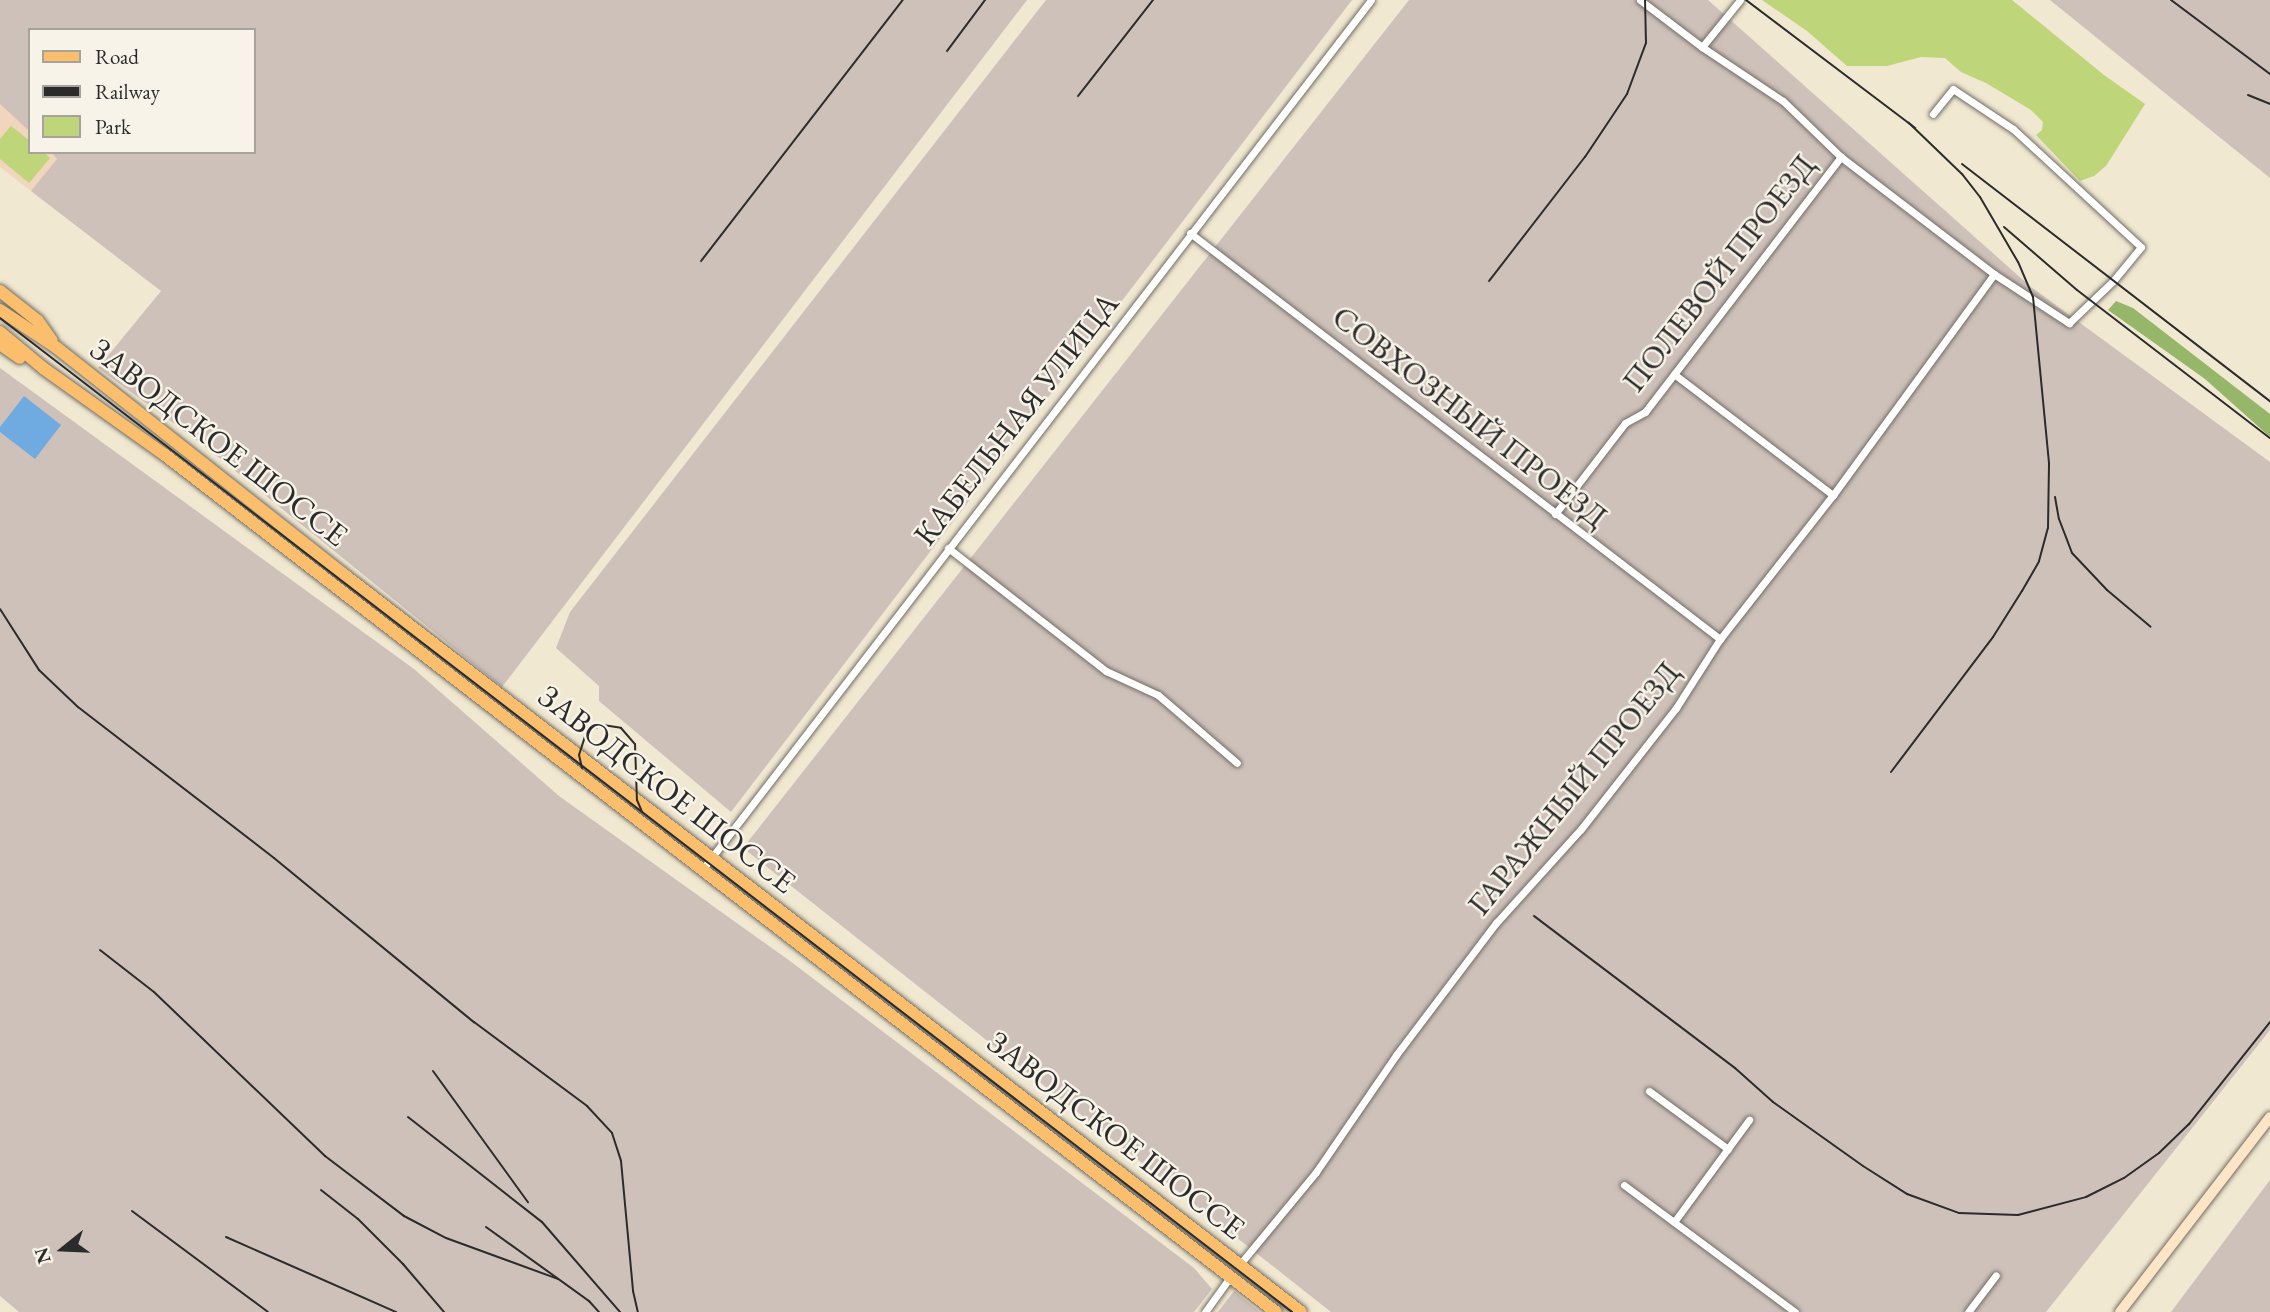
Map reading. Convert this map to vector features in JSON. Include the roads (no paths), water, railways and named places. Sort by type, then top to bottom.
[{"type":"main road","points":[[0,291],[38,321],[57,348]]},
{"type":"main road","name":"ЗАВОДСКОЕ ШОССЕ","points":[[0,310],[57,348],[1301,1312]]},
{"type":"main road","name":"ЗАВОДСКОЕ ШОССЕ","points":[[2,338],[165,455],[1276,1312]]},
{"type":"street","name":"КАБЕЛЬНАЯ УЛИЦА","points":[[702,870],[1371,0]]},
{"type":"street","points":[[1640,0],[1702,47],[1783,101],[1841,156],[1994,274],[2069,323],[2113,281],[2141,247],[2013,130],[1953,89],[1933,114]]},
{"type":"street","points":[[1702,47],[1740,0]]},
{"type":"street","name":"ПОЛЕВОЙ ПРОЕЗД","points":[[1555,514],[1625,423],[1646,412],[1841,156]]},
{"type":"street","name":"СОВХОЗНЫЙ ПРОЕЗД","points":[[1190,233],[1720,639]]},
{"type":"street","name":"ГАРАЖНЫЙ ПРОЕЗД","points":[[1240,1264],[1316,1172],[1396,1055],[1496,923],[1581,829],[1676,708],[1720,639],[1833,495],[1994,274]]},
{"type":"street","points":[[1674,374],[1833,495]]},
{"type":"street","points":[[165,455],[175,442]]},
{"type":"street","points":[[948,548],[1105,671],[1158,695],[1237,763]]},
{"type":"street","points":[[505,717],[513,704]]},
{"type":"street","points":[[1648,1091],[1728,1149]]},
{"type":"street","points":[[2120,1312],[2270,1117]]},
{"type":"street","points":[[1674,1222],[1749,1120]]},
{"type":"street","points":[[1624,1185],[1795,1312]]},
{"type":"street","points":[[1205,1312],[1240,1264]]},
{"type":"street","points":[[1968,1312],[1996,1275]]},
{"type":"water","points":[[24,396],[61,425],[35,459],[0,432],[0,427]]},
{"type":"tram line","points":[[0,318],[1292,1312]]},
{"type":"tram line","points":[[582,768],[579,755],[585,737],[593,729],[603,725],[621,728],[635,744],[637,800],[642,812]]},
{"type":"railway","points":[[701,261],[903,0]]},
{"type":"railway","points":[[947,51],[985,0]]},
{"type":"railway","points":[[1078,96],[1153,0]]},
{"type":"railway","points":[[1489,281],[1585,157],[1627,94],[1646,43],[1645,0]]},
{"type":"railway","points":[[1746,0],[1915,128]]},
{"type":"railway","points":[[2171,0],[2270,74]]},
{"type":"railway","points":[[2248,95],[2270,104]]},
{"type":"railway","points":[[1891,772],[1993,637],[2039,561],[2048,528],[2049,463],[2033,297],[2018,262],[1980,197],[1962,174],[1909,123]]},
{"type":"railway","points":[[1962,164],[2270,401]]},
{"type":"railway","points":[[2004,227],[2077,290],[2270,438]]},
{"type":"railway","points":[[2055,497],[2059,519],[2072,553],[2107,590],[2151,627]]},
{"type":"railway","points":[[0,609],[39,670],[78,707],[274,858],[474,1022],[587,1106],[612,1133],[621,1161],[633,1291],[638,1312]]},
{"type":"railway","points":[[1534,916],[1735,1068],[1773,1102],[1863,1166],[1907,1194],[1959,1213],[2018,1215],[2086,1197],[2124,1178],[2159,1153],[2189,1124],[2270,1022]]},
{"type":"railway","points":[[100,950],[154,992],[325,1156],[404,1216],[446,1238],[558,1279]]},
{"type":"railway","points":[[433,1071],[528,1202]]},
{"type":"railway","points":[[408,1117],[542,1222],[620,1312]]},
{"type":"railway","points":[[321,1190],[358,1219],[403,1264],[444,1312]]},
{"type":"railway","points":[[132,1211],[268,1312]]},
{"type":"railway","points":[[486,1227],[589,1301],[599,1312]]},
{"type":"railway","points":[[226,1237],[396,1312]]}]
